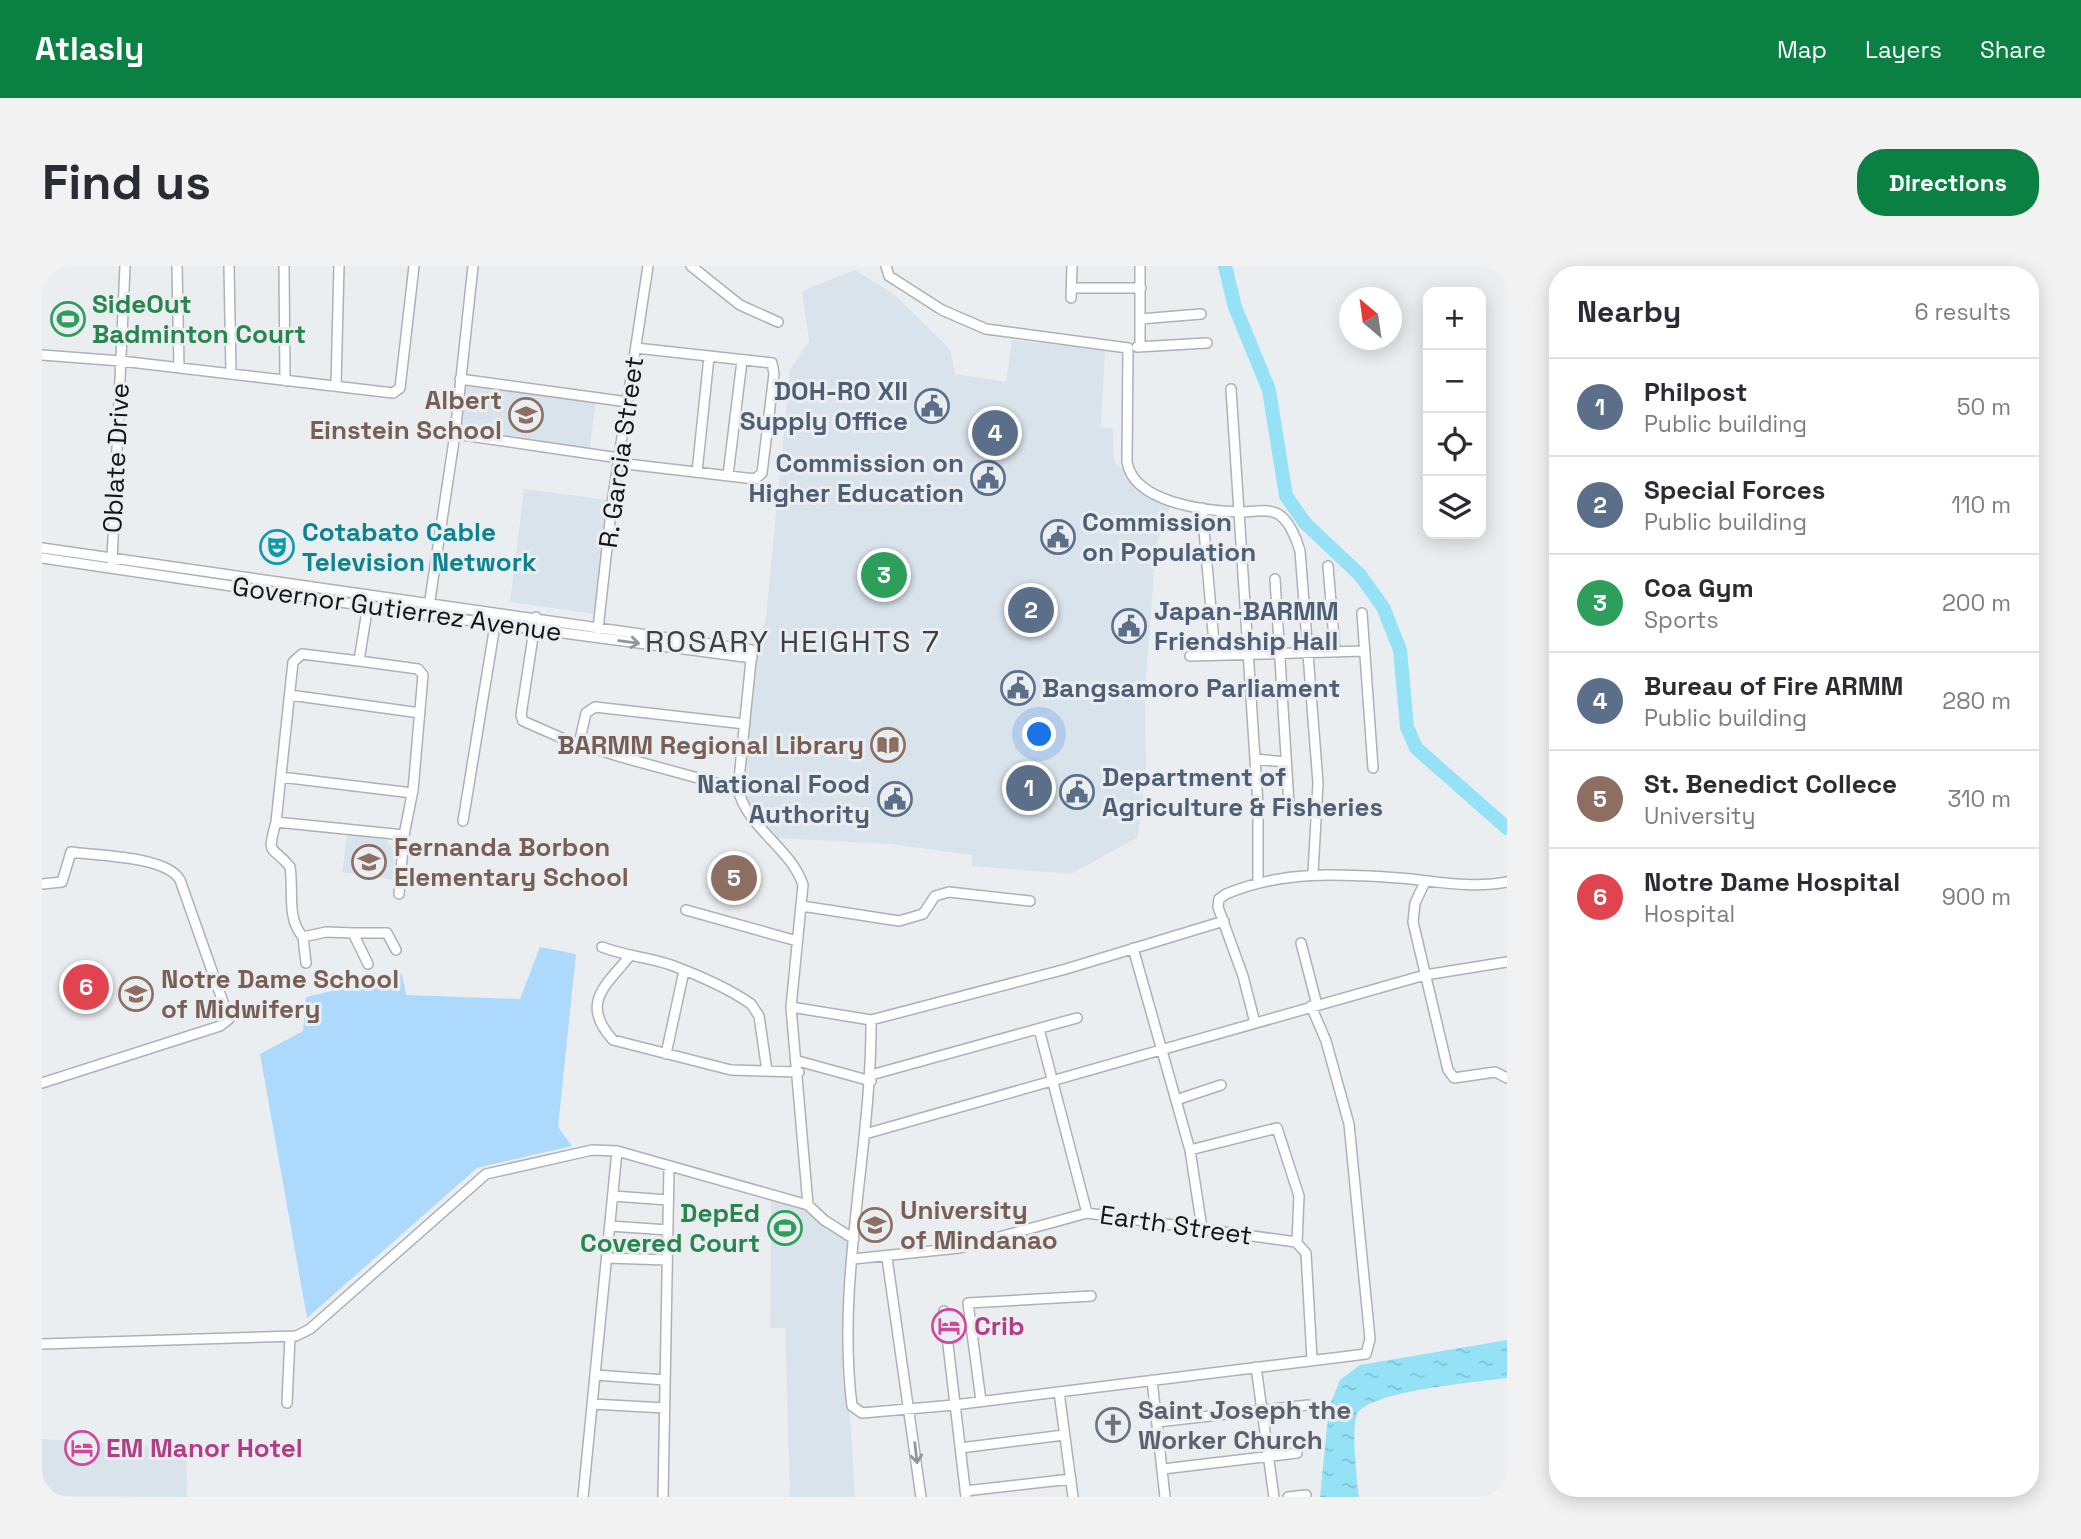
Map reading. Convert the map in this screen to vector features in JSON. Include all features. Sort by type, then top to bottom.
[{"type":"street","name":"Oblate Drive","points":[[112,562],[125,266]]},
{"type":"street","points":[[177,266],[179,368]]},
{"type":"street","points":[[229,266],[231,373]]},
{"type":"street","points":[[284,266],[285,380]]},
{"type":"street","points":[[337,386],[340,266]]},
{"type":"street","points":[[42,355],[121,361],[393,393],[400,388],[414,266]]},
{"type":"street","points":[[428,615],[455,434],[474,266]]},
{"type":"street","name":"R. Garcia Street","points":[[597,638],[619,461],[648,266]]},
{"type":"street","points":[[691,266],[740,306],[778,322]]},
{"type":"street","points":[[886,266],[889,276],[963,322],[986,329],[1128,348],[1207,343]]},
{"type":"street","points":[[1072,266],[1071,293],[1141,288]]},
{"type":"street","points":[[1140,266],[1140,347]]},
{"type":"street","points":[[1140,319],[1201,314]]},
{"type":"street","points":[[455,434],[619,461],[758,478],[762,473],[764,459],[773,366],[770,362],[636,348]]},
{"type":"street","points":[[1128,348],[1128,471],[1141,484],[1164,499],[1202,508],[1279,514],[1298,543],[1318,783],[1313,873]]},
{"type":"street","points":[[697,472],[709,357]]},
{"type":"street","points":[[728,475],[743,361]]},
{"type":"street","points":[[460,379],[628,402]]},
{"type":"street","points":[[1231,389],[1260,840],[1258,882]]},
{"type":"street","points":[[1202,508],[1215,654]]},
{"type":"street","name":"Governor Gutierrez Avenue","points":[[42,548],[367,606],[597,638],[752,654]]},
{"type":"street","name":"Governor Gutierrez Avenue","points":[[42,558],[112,562],[536,617],[752,654]]},
{"type":"street","points":[[1328,566],[1335,651]]},
{"type":"street","points":[[1275,579],[1289,804]]},
{"type":"street","points":[[359,661],[369,595]]},
{"type":"street","points":[[463,821],[498,613]]},
{"type":"street","points":[[1362,613],[1373,768]]},
{"type":"street","points":[[536,617],[522,718],[545,731],[579,744],[738,789]]},
{"type":"street","points":[[1190,656],[1247,652],[1364,651]]},
{"type":"street","points":[[752,654],[738,789],[747,809],[800,877],[802,906],[792,1007],[808,1205]]},
{"type":"street","points":[[306,963],[303,937],[292,913],[290,867],[271,849],[293,662],[299,655],[421,671],[420,713],[399,894]]},
{"type":"street","points":[[290,695],[420,713]]},
{"type":"street","points":[[579,744],[586,713],[595,707],[745,724]]},
{"type":"street","points":[[1255,759],[1286,762]]},
{"type":"street","points":[[281,777],[412,793]]},
{"type":"street","points":[[276,822],[404,835]]},
{"type":"street","points":[[42,884],[62,882],[71,852],[136,860],[171,869],[180,880],[229,1019],[220,1026],[42,1083]]},
{"type":"street","points":[[1255,1023],[1218,906],[1219,899],[1258,882],[1313,873],[1486,885],[1507,882]]},
{"type":"street","points":[[1425,882],[1415,904],[1413,916],[1449,1073],[1454,1078],[1499,1073],[1507,1078]]},
{"type":"street","points":[[802,906],[898,921],[923,914],[935,896],[949,892],[1030,901]]},
{"type":"street","points":[[686,910],[797,941]]},
{"type":"street","points":[[792,1007],[871,1020],[1224,921]]},
{"type":"street","points":[[303,937],[326,932],[387,933],[396,950]]},
{"type":"street","points":[[353,933],[368,964]]},
{"type":"street","points":[[871,1020],[871,1078],[853,1238],[846,1354],[852,1406],[862,1413],[911,1410],[1362,1355],[1368,1352],[1370,1339],[1349,1124],[1314,1005],[1301,943]]},
{"type":"street","points":[[602,947],[684,971],[735,995],[757,1010],[767,1071]]},
{"type":"street","points":[[1133,948],[1190,1150],[1202,1228]]},
{"type":"street","points":[[629,957],[599,992],[598,1015],[607,1034],[616,1042],[731,1070],[799,1072]]},
{"type":"street","points":[[864,1134],[1425,975],[1507,962]]},
{"type":"street","points":[[666,1054],[684,971]]},
{"type":"street","points":[[798,1061],[871,1078],[1077,1018]]},
{"type":"street","points":[[1040,1029],[1087,1213]]},
{"type":"street","points":[[1176,1100],[1220,1085]]},
{"type":"street","points":[[1190,1150],[1277,1128],[1299,1196],[1297,1243],[1306,1253],[1312,1359]]},
{"type":"street","points":[[42,1344],[290,1337],[310,1329],[486,1174],[592,1150],[617,1152],[808,1205],[824,1220],[853,1238]]},
{"type":"street","points":[[583,1497],[617,1152]]},
{"type":"street","points":[[663,1497],[669,1167]]},
{"type":"street","points":[[613,1196],[668,1200]]},
{"type":"street","name":"Earth Street","points":[[853,1259],[887,1258],[959,1248],[1087,1213],[1297,1243]]},
{"type":"street","points":[[610,1226],[668,1230]]},
{"type":"street","points":[[607,1258],[667,1260]]},
{"type":"street","points":[[887,1258],[911,1410],[921,1497]]},
{"type":"street","points":[[981,1401],[968,1303],[1091,1296]]},
{"type":"street","points":[[944,1311],[965,1494],[1071,1479]]},
{"type":"street","points":[[287,1403],[290,1337]]},
{"type":"street","points":[[1256,1367],[1274,1497]]},
{"type":"street","points":[[595,1375],[665,1380]]},
{"type":"street","points":[[1152,1380],[1166,1497]]},
{"type":"street","points":[[1059,1392],[1073,1497]]},
{"type":"street","points":[[592,1404],[664,1408]]},
{"type":"street","points":[[1157,1422],[1308,1405]]},
{"type":"street","points":[[960,1448],[1064,1436]]},
{"type":"street","points":[[1163,1469],[1297,1453]]},
{"type":"street","points":[[1288,1497],[1306,1495]]},
{"type":"shaded area","points":[[855,270],[895,295],[950,349],[955,374],[1006,382],[1012,340],[1105,350],[1101,427],[1113,429],[1114,461],[1129,478],[1170,506],[1156,546],[1145,692],[1146,769],[1138,837],[1071,874],[972,866],[972,855],[890,844],[775,838],[749,805],[743,792],[757,647],[766,617],[790,370],[809,342],[802,291]]},
{"type":"shaded area","name":"Albert Einstein School","points":[[463,382],[596,399],[590,448],[454,431]]},
{"type":"shaded area","points":[[524,489],[608,500],[594,614],[510,602]]},
{"type":"shaded area","name":"Fernanda Borbon Elementary School","points":[[347,834],[386,839],[395,852],[393,880],[342,872]]},
{"type":"shaded area","points":[[540,947],[576,954],[558,1127],[572,1146],[477,1168],[307,1318],[260,1054],[303,1031],[306,997],[402,974],[406,995],[520,999]]},
{"type":"shaded area","points":[[771,1199],[804,1206],[812,1217],[850,1242],[842,1375],[850,1416],[855,1497],[790,1497],[785,1328],[770,1328]]},
{"type":"shaded area","points":[[42,1439],[186,1448],[187,1497],[42,1496]]},
{"type":"water","points":[[1507,1340],[1507,1378],[1425,1389],[1380,1400],[1365,1407],[1357,1415],[1354,1431],[1359,1497],[1320,1497],[1329,1407],[1340,1380],[1360,1365]]},
{"type":"waterway","points":[[1225,266],[1235,307],[1269,390],[1286,496],[1305,523],[1360,575],[1383,607],[1400,650],[1407,727],[1416,748],[1507,828]]},
{"type":"place","name":"SideOut Badminton Court","points":[[68,319]]},
{"type":"place","name":"DOH-RO XII Supply Office","points":[[932,406]]},
{"type":"place","name":"Albert Einstein School","points":[[526,415]]},
{"type":"place","name":"Bureau of Fire ARMM","points":[[995,433]]},
{"type":"place","name":"Commission on Higher Education","points":[[988,478]]},
{"type":"place","name":"Commission on Population","points":[[1058,537]]},
{"type":"place","name":"Cotabato Cable Television Network","points":[[277,547]]},
{"type":"place","name":"Coa Gym","points":[[884,575]]},
{"type":"place","name":"Special Forces","points":[[1031,610]]},
{"type":"place","name":"Japan-BARMM Friendship Hall","points":[[1129,626]]},
{"type":"place","name":"Bangsamoro Parliament","points":[[1018,688]]},
{"type":"place","name":"BARMM Regional Library","points":[[888,745]]},
{"type":"place","name":"Philpost","points":[[1029,788]]},
{"type":"place","name":"Department of Agriculture & Fisheries","points":[[1077,792]]},
{"type":"place","name":"National Food Authority","points":[[895,799]]},
{"type":"place","name":"Fernanda Borbon Elementary School","points":[[369,862]]},
{"type":"place","name":"St. Benedict Collece","points":[[734,878]]},
{"type":"place","name":"Notre Dame Hospital","points":[[86,987]]},
{"type":"place","name":"Notre Dame School of Midwifery","points":[[136,994]]},
{"type":"place","name":"University of Mindanao","points":[[875,1225]]},
{"type":"place","name":"DepEd Covered Court","points":[[785,1228]]},
{"type":"place","name":"Crib","points":[[949,1326]]},
{"type":"place","name":"Saint Joseph the Worker Church","points":[[1113,1425]]},
{"type":"place","name":"EM Manor Hotel","points":[[82,1448]]},
{"type":"district","name":"ROSARY HEIGHTS 7","points":[[793,642]]}]
